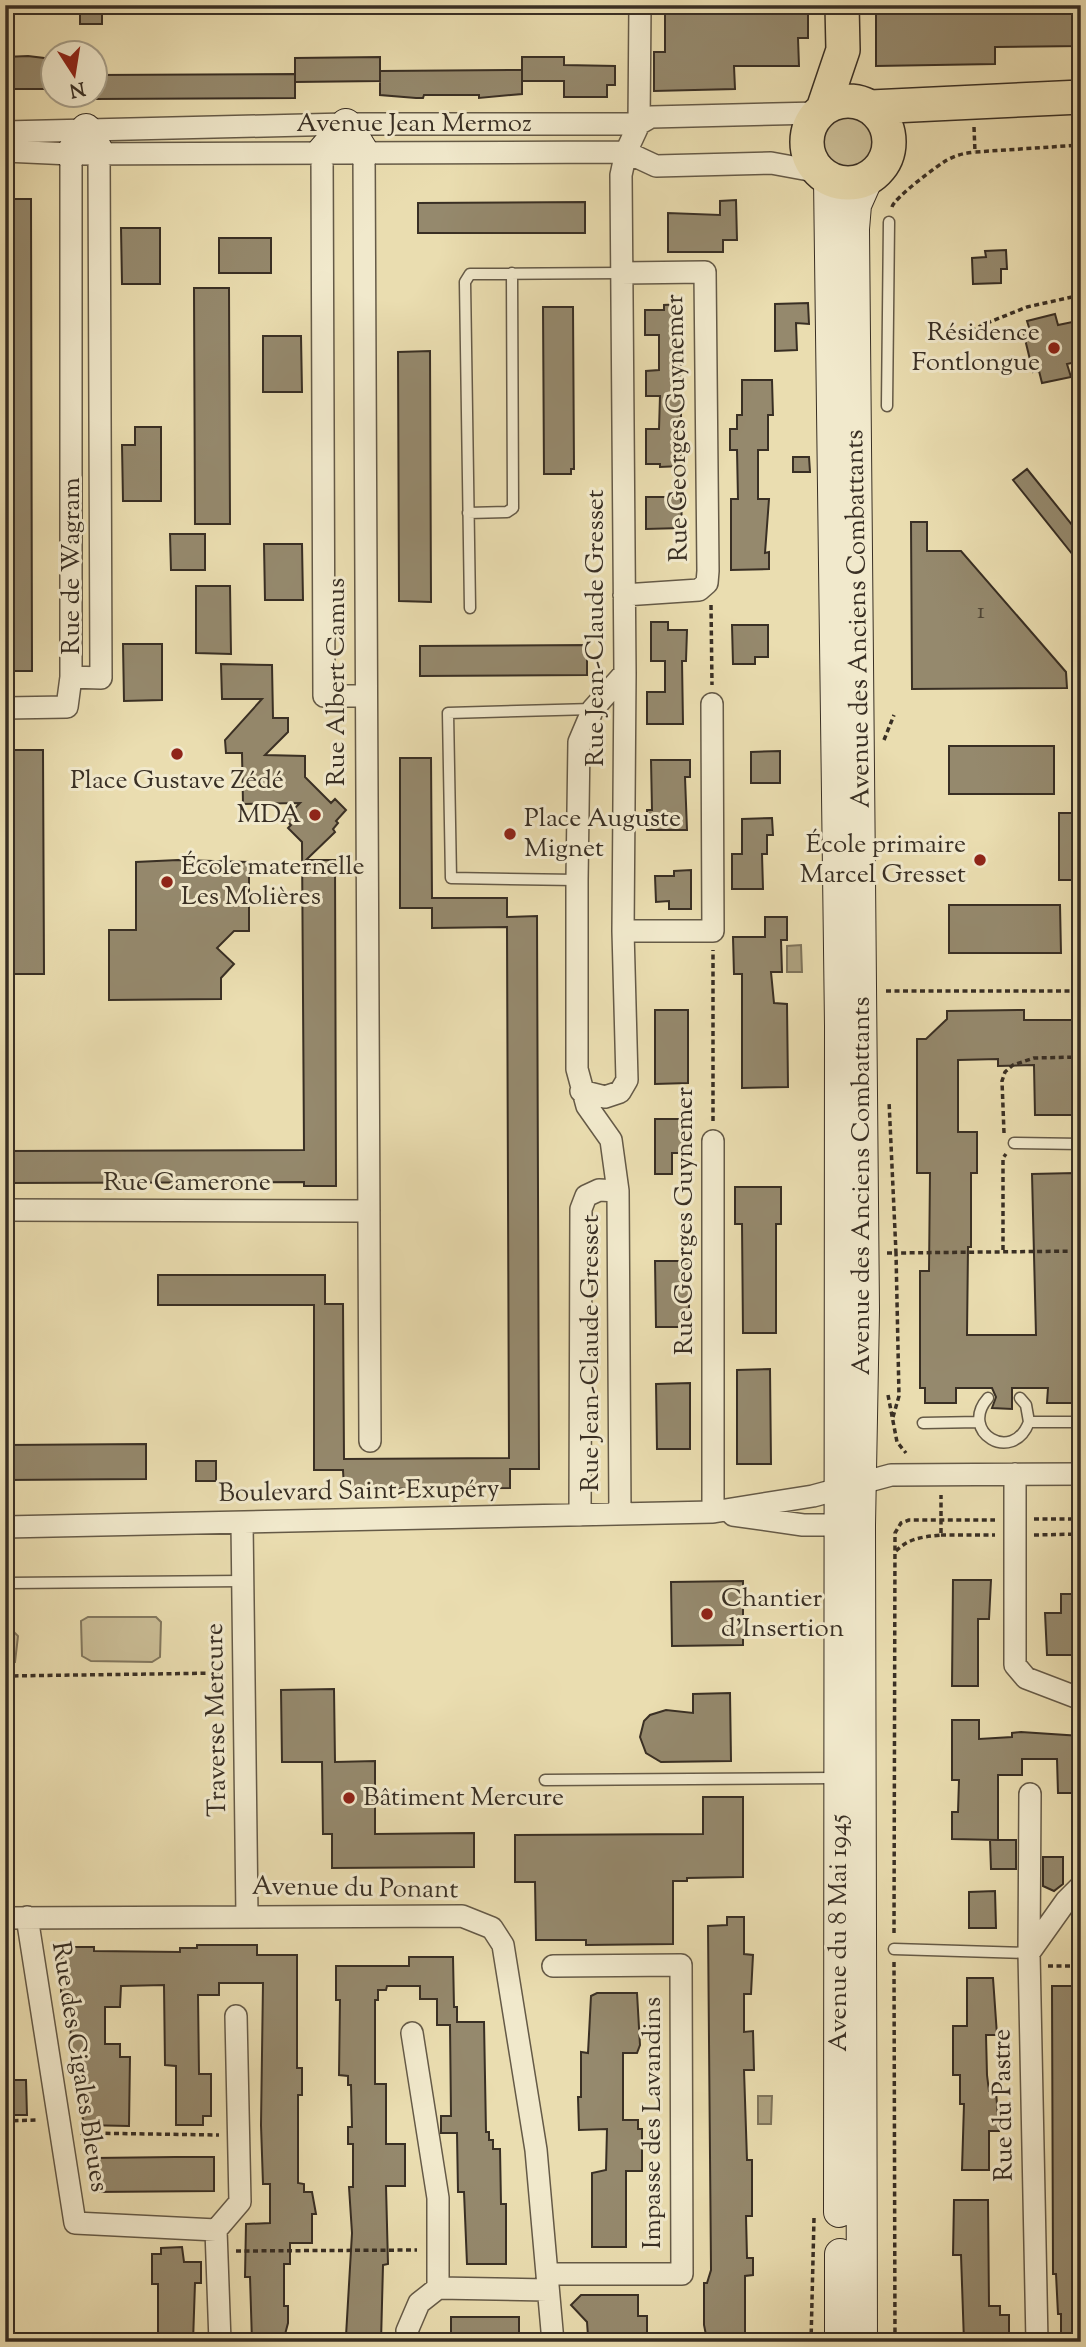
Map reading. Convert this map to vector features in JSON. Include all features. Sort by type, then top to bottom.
[{"type":"main road","points":[[842,5],[843,50],[821,111],[806,136],[806,150],[825,175],[856,182],[868,178],[878,170],[889,147],[916,118],[960,110],[1081,97]]},
{"type":"main road","points":[[843,50],[867,105],[886,126],[889,147]]},
{"type":"main road","points":[[821,111],[850,100],[867,105],[960,110]]},
{"type":"main road","points":[[322,152],[346,124],[364,153]]},
{"type":"main road","name":"Avenue des Anciens Combattants","points":[[825,175],[849,1525]]},
{"type":"main road","name":"Avenue des Anciens Combattants","points":[[850,1486],[864,1310],[853,229],[856,205],[868,178]]},
{"type":"main road","name":"Avenue du 8 Mai 1945","points":[[849,1525],[862,1726],[851,1778],[862,1851],[862,2342]]},
{"type":"main road","name":"Avenue du 8 Mai 1945","points":[[840,2342],[838,1948],[851,1778],[849,1525]]},
{"type":"street","points":[[639,124],[640,5]]},
{"type":"street","name":"Avenue Jean Mermoz","points":[[5,151],[346,124],[639,124],[651,117],[821,111]]},
{"type":"street","name":"Rue Jean-Claude Gresset","points":[[581,1091],[605,1097],[620,1092],[627,1080],[623,931],[625,673],[621,175],[626,152],[639,124]]},
{"type":"street","name":"Avenue Jean Mermoz","points":[[5,132],[86,146],[364,153],[626,152],[656,166],[771,163],[825,175]]},
{"type":"street","name":"Rue de Wagram","points":[[86,146],[101,678],[71,677],[86,146]]},
{"type":"street","points":[[322,152],[324,696],[365,696]]},
{"type":"street","name":"Rue Albert Camus","points":[[364,153],[370,1441]]},
{"type":"street","name":"Rue Georges Guynemer","points":[[621,273],[705,272],[707,583],[699,590],[624,595]]},
{"type":"street","points":[[581,1091],[577,1069],[579,742],[593,709],[625,673]]},
{"type":"street","points":[[5,708],[67,707],[71,677]]},
{"type":"street","points":[[623,931],[713,931],[712,704]]},
{"type":"street","points":[[593,709],[606,709],[625,723]]},
{"type":"street","name":"Rue Jean-Claude Gresset","points":[[581,1091],[587,1106],[611,1140],[618,1191],[620,1514]]},
{"type":"street","name":"Rue Georges Guynemer","points":[[713,1141],[713,1512]]},
{"type":"street","points":[[580,1515],[581,1209],[586,1196],[599,1190],[618,1191]]},
{"type":"street","name":"Rue Camerone","points":[[5,1210],[369,1211]]},
{"type":"street","points":[[1015,1474],[1015,1665],[1026,1678],[1081,1699]]},
{"type":"street","name":"Boulevard Saint-Exupéry","points":[[713,1512],[850,1486],[891,1475],[1081,1474]]},
{"type":"street","name":"Boulevard Saint-Exupéry","points":[[5,1527],[713,1512],[803,1525],[849,1525]]},
{"type":"street","name":"Traverse Mercure","points":[[242,1524],[247,1916]]},
{"type":"street","name":"Rue du Pastre","points":[[1030,1794],[1030,1959],[1037,2342]]},
{"type":"street","points":[[1030,1959],[1066,1901],[1081,1886]]},
{"type":"street","name":"Avenue du Ponant","points":[[5,1918],[463,1916],[492,1928],[503,1945],[513,1992],[536,2150],[553,2342]]},
{"type":"street","name":"Rue des Cigales Bleues","points":[[27,1917],[75,2223],[216,2230]]},
{"type":"street","name":"Impasse des Lavandins","points":[[547,2282],[682,2274],[681,1965],[553,1966]]},
{"type":"street","points":[[220,2342],[216,2230],[240,2202],[236,2016]]},
{"type":"street","points":[[412,2033],[438,2198],[438,2288]]},
{"type":"street","points":[[411,2342],[407,2331],[419,2303],[438,2288],[547,2282]]},
{"type":"lane","points":[[887,406],[889,222]]},
{"type":"lane","points":[[470,608],[465,282],[470,274],[621,273]]},
{"type":"lane","points":[[468,513],[507,512],[513,508],[512,274]]},
{"type":"lane","points":[[577,880],[452,878],[448,713],[593,709]]},
{"type":"lane","points":[[1014,1143],[1081,1144]]},
{"type":"lane","points":[[988,1398],[979,1411],[979,1422],[990,1438],[1005,1443],[1020,1437],[1028,1422],[1026,1405],[1020,1398]]},
{"type":"lane","points":[[923,1423],[979,1422]]},
{"type":"lane","points":[[1028,1422],[1081,1422]]},
{"type":"lane","points":[[8,1583],[242,1581]]},
{"type":"lane","points":[[862,1726],[872,1747],[870,1839],[862,1851]]},
{"type":"lane","points":[[545,1780],[851,1778]]},
{"type":"lane","points":[[894,1949],[1030,1959]]},
{"type":"path","points":[[960,110],[975,152]]},
{"type":"path","points":[[889,222],[894,201],[944,162],[975,152],[1081,145]]},
{"type":"path","points":[[957,340],[982,325],[1027,307],[1081,295]]},
{"type":"path","name":"Rue Georges Guynemer","points":[[707,583],[711,601],[712,704]]},
{"type":"path","name":"Rue Georges Guynemer","points":[[713,931],[713,1141]]},
{"type":"path","points":[[884,991],[1081,991]]},
{"type":"path","points":[[893,1417],[899,1396],[896,1253],[1081,1251]]},
{"type":"path","points":[[893,1584],[895,1533],[901,1522],[1081,1519]]},
{"type":"path","points":[[894,1553],[904,1542],[918,1537],[941,1535],[940,1521]]},
{"type":"path","points":[[5,1676],[244,1673]]},
{"type":"path","points":[[1030,1959],[1081,1966]]},
{"type":"path","points":[[5,2121],[239,2135]]},
{"type":"path","points":[[216,2251],[438,2250]]},
{"type":"shaded area","points":[[849,115],[859,117],[867,123],[873,131],[873,151],[867,159],[859,165],[849,167],[839,165],[831,159],[825,151],[823,141],[825,131],[831,123],[839,117]]},
{"type":"shaded area","points":[[801,945],[802,972],[787,972],[787,946]]},
{"type":"shaded area","points":[[88,1617],[156,1617],[161,1622],[160,1657],[152,1662],[91,1661],[82,1656],[81,1621]]},
{"type":"shaded area","points":[[5,1623],[18,1636],[15,1662],[5,1662]]},
{"type":"shaded area","points":[[758,2096],[772,2096],[771,2124],[758,2124]]},
{"type":"building","points":[[80,5],[102,5],[102,24],[80,24]]},
{"type":"building","points":[[665,5],[808,5],[808,38],[798,38],[799,66],[734,66],[735,89],[654,91],[654,52],[665,52]]},
{"type":"building","points":[[876,5],[1081,5],[1081,46],[995,47],[995,64],[876,66]]},
{"type":"building","points":[[5,57],[38,57],[38,89],[5,89]]},
{"type":"building","points":[[380,57],[380,81],[295,82],[295,58]]},
{"type":"building","points":[[522,57],[564,57],[564,65],[615,66],[615,85],[607,85],[607,97],[564,97],[564,81],[522,81]]},
{"type":"building","points":[[522,70],[522,94],[479,98],[479,95],[424,95],[423,98],[416,98],[380,95],[380,71]]},
{"type":"building","points":[[295,74],[295,98],[108,99],[108,75]]},
{"type":"building","points":[[5,199],[31,199],[32,671],[5,671]]},
{"type":"building","points":[[736,200],[737,240],[723,240],[723,252],[668,252],[668,213],[720,215],[720,201]]},
{"type":"building","points":[[585,202],[585,233],[418,233],[418,203]]},
{"type":"building","points":[[121,228],[160,228],[160,284],[122,284]]},
{"type":"building","points":[[219,238],[271,238],[271,273],[219,273]]},
{"type":"building","points":[[1006,250],[1007,269],[1001,269],[1001,283],[973,284],[972,258],[986,257],[985,251]]},
{"type":"building","points":[[194,288],[229,288],[230,524],[195,524]]},
{"type":"building","points":[[808,303],[809,324],[796,323],[797,350],[775,351],[775,304]]},
{"type":"building","points":[[681,304],[681,466],[660,467],[660,464],[646,464],[646,429],[659,429],[660,396],[646,396],[646,371],[659,370],[659,335],[645,335],[645,310],[664,310],[664,305]]},
{"type":"building","points":[[543,307],[573,307],[574,469],[571,469],[571,474],[544,474]]},
{"type":"building","name":"Résidence Fontlongue","points":[[1055,314],[1058,325],[1077,321],[1081,325],[1081,361],[1067,364],[1071,377],[1042,383],[1039,371],[1033,372],[1024,335],[1031,334],[1027,321]]},
{"type":"building","points":[[263,336],[301,336],[302,392],[263,392]]},
{"type":"building","points":[[430,351],[431,602],[399,601],[398,352]]},
{"type":"building","points":[[742,380],[772,380],[773,415],[768,415],[768,450],[758,450],[758,499],[769,499],[765,553],[769,552],[769,569],[731,570],[731,499],[738,499],[737,450],[730,450],[730,429],[737,429],[737,415],[742,415]]},
{"type":"building","points":[[135,427],[161,427],[161,501],[123,501],[122,445],[135,445]]},
{"type":"building","points":[[793,457],[809,457],[810,472],[793,472]]},
{"type":"building","points":[[1027,469],[1081,536],[1081,565],[1013,480]]},
{"type":"building","points":[[646,497],[681,497],[682,528],[646,529]]},
{"type":"building","points":[[911,522],[927,522],[927,551],[961,551],[1066,672],[1067,688],[912,689]]},
{"type":"building","points":[[170,534],[205,534],[205,570],[171,570]]},
{"type":"building","points":[[264,544],[302,544],[303,600],[265,600]]},
{"type":"building","points":[[196,586],[230,586],[231,654],[196,653]]},
{"type":"building","points":[[651,622],[668,622],[668,630],[687,630],[686,661],[682,661],[683,724],[647,724],[647,692],[665,692],[665,661],[651,661]]},
{"type":"building","points":[[732,625],[768,625],[768,657],[755,657],[755,664],[733,664]]},
{"type":"building","points":[[123,644],[162,644],[162,700],[124,701]]},
{"type":"building","points":[[587,645],[587,675],[420,676],[420,646]]},
{"type":"building","points":[[221,664],[272,665],[273,718],[288,718],[288,732],[265,755],[305,756],[305,777],[331,803],[335,799],[346,810],[336,821],[338,823],[333,829],[335,832],[306,860],[335,860],[336,1186],[304,1186],[304,1182],[5,1183],[5,1151],[304,1150],[302,842],[288,828],[291,825],[284,819],[300,803],[243,804],[242,753],[226,753],[225,740],[262,699],[222,699]]},
{"type":"building","points":[[949,746],[1054,746],[1054,794],[949,794]]},
{"type":"building","points":[[12,750],[43,750],[44,974],[14,974]]},
{"type":"building","points":[[780,751],[780,783],[751,783],[751,752]]},
{"type":"building","points":[[400,758],[431,758],[432,898],[507,898],[507,917],[537,916],[539,1469],[510,1469],[510,1488],[344,1489],[343,1470],[314,1470],[314,1305],[158,1305],[158,1275],[325,1275],[325,1304],[343,1304],[344,1459],[509,1458],[507,927],[432,928],[432,908],[400,908]]},
{"type":"building","points":[[651,760],[690,760],[690,777],[685,777],[687,830],[647,830],[647,810],[652,810]]},
{"type":"building","points":[[1059,813],[1081,813],[1081,880],[1059,880]]},
{"type":"building","points":[[772,818],[773,835],[767,835],[767,854],[762,854],[763,889],[732,889],[732,854],[742,854],[742,819]]},
{"type":"building","points":[[136,862],[249,862],[249,931],[234,931],[217,948],[234,964],[221,978],[221,999],[109,1000],[109,930],[136,930]]},
{"type":"building","points":[[691,870],[691,909],[669,909],[669,901],[656,902],[655,876],[674,876],[674,871]]},
{"type":"building","points":[[949,905],[1060,905],[1061,953],[949,953]]},
{"type":"building","points":[[765,917],[787,917],[787,940],[781,940],[782,972],[771,972],[774,1003],[787,1004],[788,1087],[742,1088],[742,974],[734,974],[733,937],[765,937]]},
{"type":"building","points":[[655,1010],[688,1010],[688,1083],[655,1084]]},
{"type":"building","points":[[1024,1010],[1024,1020],[1081,1020],[1081,1053],[1076,1053],[1076,1115],[1035,1115],[1034,1065],[998,1066],[998,1059],[958,1060],[958,1132],[977,1132],[977,1173],[971,1173],[967,1335],[1036,1335],[1032,1174],[1074,1173],[1074,1271],[1081,1271],[1081,1388],[1078,1388],[1078,1403],[1047,1403],[1048,1388],[1012,1388],[1012,1409],[992,1408],[996,1397],[992,1388],[956,1388],[956,1403],[925,1403],[925,1388],[920,1388],[920,1271],[929,1271],[930,1173],[917,1173],[917,1039],[926,1039],[947,1019],[947,1011]]},
{"type":"building","points":[[655,1119],[689,1119],[689,1153],[672,1153],[672,1174],[655,1174]]},
{"type":"building","points":[[735,1187],[781,1187],[781,1224],[776,1224],[776,1333],[743,1333],[742,1224],[735,1224]]},
{"type":"building","points":[[655,1261],[689,1261],[689,1327],[656,1327]]},
{"type":"building","points":[[770,1369],[771,1464],[737,1464],[737,1370]]},
{"type":"building","points":[[690,1383],[690,1449],[657,1449],[656,1384]]},
{"type":"building","points":[[146,1444],[146,1479],[5,1480],[5,1445]]},
{"type":"building","points":[[196,1461],[216,1461],[216,1481],[196,1481]]},
{"type":"building","points":[[953,1580],[991,1580],[989,1619],[978,1619],[978,1686],[952,1686]]},
{"type":"building","name":"Chantier d'Insertion","points":[[743,1581],[743,1645],[672,1646],[671,1582]]},
{"type":"building","points":[[1061,1594],[1077,1594],[1077,1611],[1081,1611],[1081,1655],[1047,1655],[1045,1613],[1061,1613]]},
{"type":"building","name":"Bâtiment Mercure","points":[[334,1689],[335,1762],[375,1761],[375,1834],[474,1833],[474,1867],[332,1868],[332,1834],[323,1834],[322,1762],[282,1762],[281,1690]]},
{"type":"building","points":[[730,1693],[731,1761],[661,1762],[646,1753],[640,1737],[644,1721],[650,1715],[666,1710],[693,1713],[693,1694]]},
{"type":"building","points":[[952,1720],[979,1720],[979,1739],[1012,1737],[1012,1733],[1021,1732],[1081,1736],[1081,1793],[1058,1793],[1057,1759],[1022,1759],[1022,1775],[998,1775],[998,1840],[952,1839],[952,1812],[958,1812],[959,1780],[952,1780]]},
{"type":"building","points":[[703,1797],[743,1797],[743,1877],[687,1878],[687,1881],[673,1881],[673,1944],[586,1945],[586,1940],[536,1940],[535,1882],[515,1882],[515,1835],[703,1834]]},
{"type":"building","points":[[990,1840],[1016,1840],[1016,1869],[991,1869]]},
{"type":"building","points":[[1043,1857],[1063,1857],[1063,1884],[1054,1891],[1043,1886]]},
{"type":"building","points":[[995,1891],[996,1928],[969,1928],[969,1892]]},
{"type":"building","points":[[727,1917],[744,1917],[744,1954],[753,1955],[751,1994],[744,1994],[744,2032],[753,2031],[754,2070],[744,2070],[747,2160],[752,2160],[752,2216],[746,2216],[747,2258],[753,2258],[753,2275],[745,2276],[745,2335],[706,2335],[704,2283],[707,2283],[711,2270],[708,1926],[727,1925]]},
{"type":"building","points":[[197,1945],[257,1945],[257,1955],[297,1955],[297,2068],[302,2068],[302,2095],[298,2095],[298,2183],[304,2184],[304,2192],[312,2192],[316,2214],[312,2214],[312,2243],[290,2243],[290,2264],[284,2264],[284,2306],[288,2306],[288,2323],[283,2342],[252,2342],[250,2277],[245,2277],[246,2224],[270,2223],[270,2184],[263,2184],[261,2125],[263,1983],[219,1983],[219,1995],[198,1995],[199,2074],[211,2074],[211,2116],[203,2116],[203,2125],[176,2125],[176,2066],[165,2065],[164,1985],[121,1986],[120,2007],[105,2007],[105,2044],[120,2044],[120,2057],[130,2057],[129,2126],[83,2125],[82,2096],[76,2095],[76,2057],[71,2057],[70,1998],[61,1998],[61,1947],[94,1947],[94,1951],[180,1952],[180,1948],[197,1948]]},
{"type":"building","points":[[409,1957],[453,1957],[457,2022],[484,2022],[486,2132],[489,2132],[489,2140],[493,2140],[493,2149],[500,2149],[501,2204],[506,2204],[506,2264],[467,2264],[464,2192],[458,2192],[457,2133],[441,2133],[441,2116],[451,2116],[450,2025],[437,2025],[437,1999],[420,1999],[420,1986],[387,1986],[386,1990],[378,1990],[378,2000],[375,2000],[375,2084],[386,2084],[386,2144],[405,2144],[405,2186],[386,2186],[388,2264],[383,2265],[381,2342],[351,2342],[351,2337],[346,2336],[352,2233],[349,2187],[353,2187],[353,2144],[348,2144],[348,2127],[352,2127],[351,2085],[348,2085],[348,2076],[339,2075],[340,2000],[336,2000],[336,1966],[409,1966]]},
{"type":"building","points":[[967,1978],[993,1978],[997,2035],[986,2035],[987,2075],[989,2091],[996,2091],[999,2131],[989,2131],[989,2170],[962,2170],[964,2104],[960,2104],[960,2075],[953,2075],[953,2026],[967,2026]]},
{"type":"building","points":[[1052,1986],[1080,1986],[1081,2342],[1061,2342],[1061,2314],[1058,2314],[1056,2274],[1053,2274]]},
{"type":"building","points":[[597,1993],[637,1993],[640,2045],[637,2053],[623,2053],[623,2120],[638,2120],[638,2129],[642,2129],[642,2171],[626,2171],[626,2247],[592,2247],[592,2173],[606,2170],[607,2129],[579,2130],[578,2097],[581,2097],[581,2052],[588,2053],[591,1996]]},
{"type":"building","points":[[5,2080],[26,2080],[27,2115],[5,2115]]},
{"type":"building","points":[[214,2157],[214,2191],[95,2192],[94,2158]]},
{"type":"building","points":[[954,2200],[988,2200],[989,2306],[1000,2306],[1000,2315],[1009,2315],[1009,2337],[1004,2336],[1004,2342],[964,2342],[961,2255],[953,2255]]},
{"type":"building","points":[[182,2247],[184,2262],[201,2262],[201,2283],[195,2283],[193,2342],[163,2342],[163,2334],[158,2335],[158,2284],[152,2284],[152,2254],[161,2254],[161,2248]]},
{"type":"building","points":[[581,2295],[638,2295],[638,2316],[647,2316],[647,2335],[588,2336],[587,2322],[571,2305]]},
{"type":"building","points":[[451,2317],[519,2317],[519,2337],[502,2338],[502,2342],[451,2342]]},
{"type":"place","name":"Résidence Fontlongue","points":[[1054,348]]},
{"type":"place","name":"Place Gustave Zédé","points":[[177,754]]},
{"type":"place","name":"MDA","points":[[315,815]]},
{"type":"place","name":"Place Auguste Mignet","points":[[510,834]]},
{"type":"place","name":"École primaire Marcel Gresset","points":[[980,860]]},
{"type":"place","name":"École maternelle Les Molières","points":[[167,882]]},
{"type":"place","name":"Chantier d'Insertion","points":[[707,1614]]},
{"type":"place","name":"Bâtiment Mercure","points":[[349,1798]]}]
